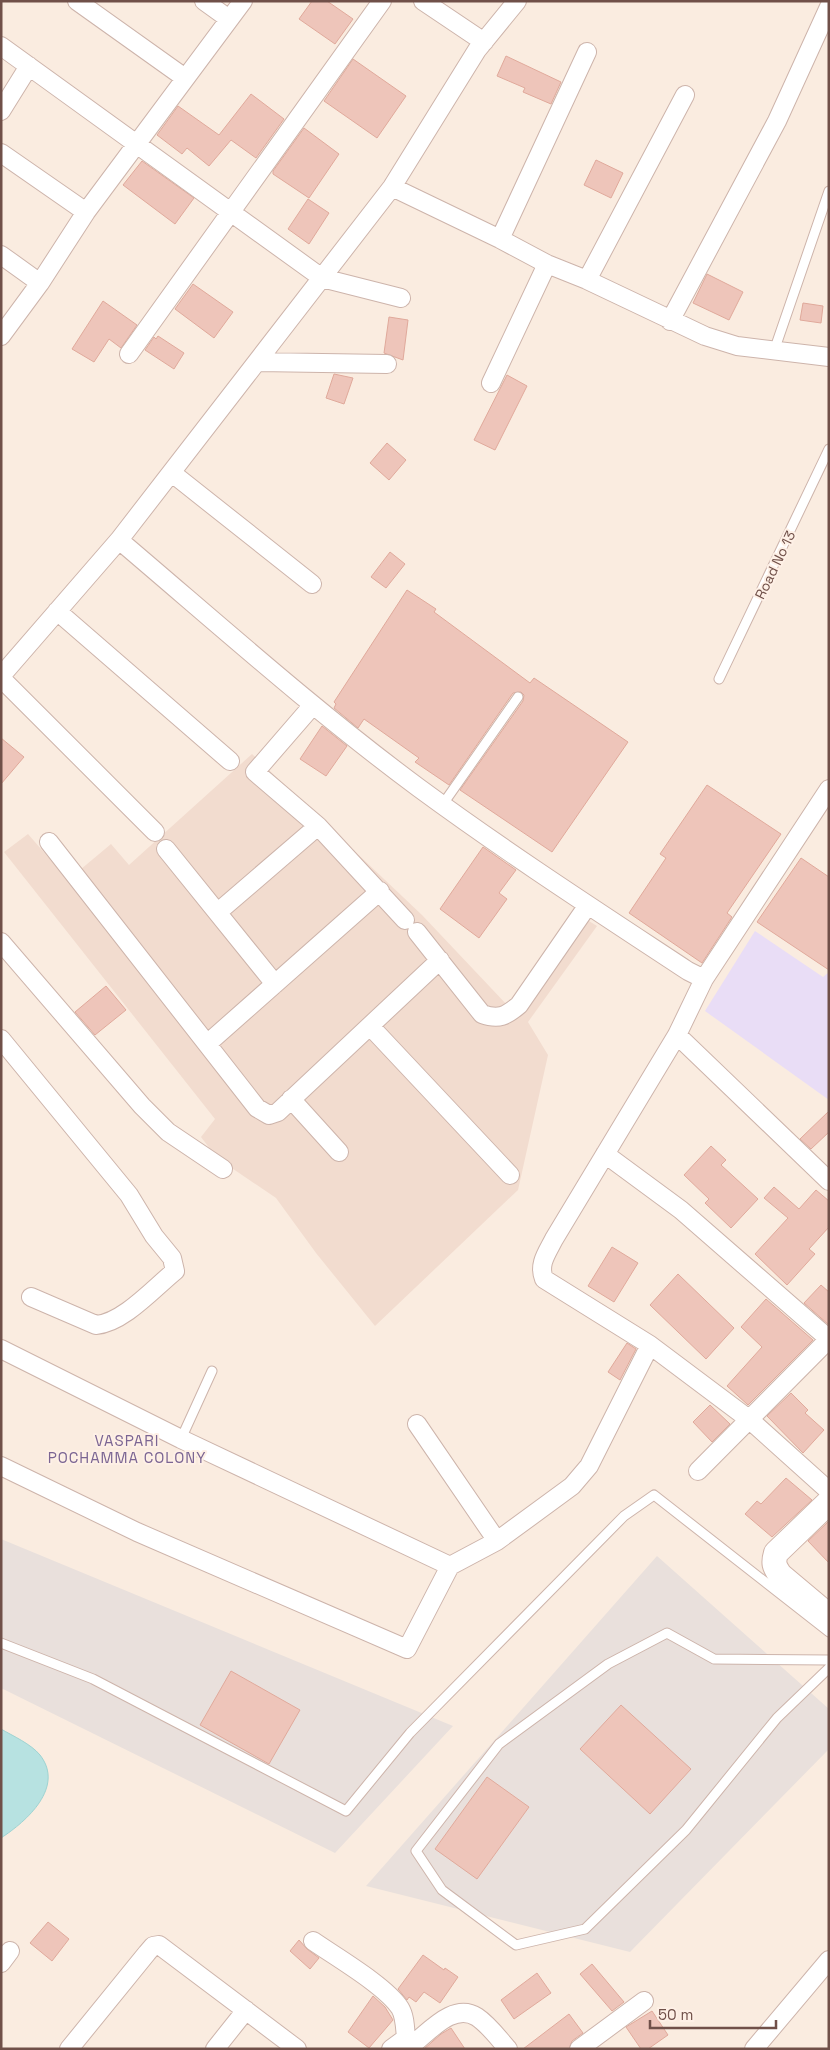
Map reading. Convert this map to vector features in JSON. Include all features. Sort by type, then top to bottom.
[{"type":"street","points":[[77,1],[185,78]]},
{"type":"street","points":[[204,1],[229,19]]},
{"type":"street","points":[[1,336],[40,283],[86,212],[242,1]]},
{"type":"street","points":[[129,354],[382,1]]},
{"type":"street","points":[[423,1],[484,42]]},
{"type":"street","points":[[155,832],[1,677],[119,540],[392,187],[484,42],[517,1]]},
{"type":"street","points":[[670,321],[777,121],[829,7]]},
{"type":"street","points":[[1,46],[322,278],[402,298]]},
{"type":"street","points":[[500,239],[587,52]]},
{"type":"street","points":[[1,110],[29,66]]},
{"type":"street","points":[[587,280],[685,95]]},
{"type":"street","points":[[1,153],[86,212]]},
{"type":"street","points":[[392,187],[547,264],[587,280],[670,321],[737,346],[829,357]]},
{"type":"street","points":[[1,254],[40,283]]},
{"type":"street","points":[[491,383],[547,264]]},
{"type":"street","points":[[258,362],[386,364]]},
{"type":"street","points":[[172,473],[312,584]]},
{"type":"street","points":[[119,540],[313,705],[443,804],[588,905],[688,971],[704,979]]},
{"type":"street","points":[[57,611],[230,761]]},
{"type":"street","points":[[313,705],[255,772],[318,826],[380,891],[440,960],[482,1014],[495,1018],[506,1015],[519,1005],[588,905]]},
{"type":"street","points":[[829,789],[704,979],[677,1035],[554,1239],[543,1261],[541,1271],[544,1279],[650,1345],[750,1420],[829,1490]]},
{"type":"street","points":[[218,912],[318,826]]},
{"type":"street","points":[[50,842],[257,1108],[264,1113],[272,1115],[292,1099],[440,960]]},
{"type":"street","points":[[166,849],[275,984]]},
{"type":"street","points":[[207,1044],[380,891]]},
{"type":"street","points":[[1,942],[142,1106],[168,1132],[223,1169]]},
{"type":"street","points":[[370,1026],[510,1175]]},
{"type":"street","points":[[677,1035],[829,1181]]},
{"type":"street","points":[[1,1039],[129,1194],[154,1236],[172,1258],[175,1271],[118,1318],[106,1324],[96,1325],[31,1297]]},
{"type":"street","points":[[292,1099],[339,1152]]},
{"type":"street","points":[[605,1154],[682,1210],[829,1339],[698,1471]]},
{"type":"street","points":[[1,1466],[137,1532],[407,1649],[450,1566],[497,1541],[572,1486],[589,1466],[650,1345]]},
{"type":"street","points":[[1,1349],[181,1439],[450,1566]]},
{"type":"street","points":[[417,1424],[497,1541]]},
{"type":"street","points":[[829,1502],[776,1553],[774,1561],[774,1566],[780,1574],[829,1616]]},
{"type":"street","points":[[313,1941],[380,1988],[399,2007],[412,2044]]},
{"type":"street","points":[[69,2049],[154,1946],[159,1945],[297,2049]]},
{"type":"street","points":[[754,2049],[829,1960]]},
{"type":"street","points":[[579,2049],[644,2001]]},
{"type":"street","points":[[215,2049],[246,2010]]},
{"type":"street","points":[[391,2049],[412,2044],[449,2016],[461,2012],[477,2017],[508,2049]]},
{"type":"lane","points":[[774,351],[829,191]]},
{"type":"lane","name":"Road No 13","points":[[719,679],[829,450]]},
{"type":"lane","points":[[443,804],[518,697]]},
{"type":"lane","points":[[181,1439],[212,1371]]},
{"type":"lane","points":[[1,1643],[93,1679],[346,1811],[410,1733],[624,1516],[654,1495],[829,1632]]},
{"type":"lane","points":[[829,1660],[714,1659],[667,1633],[608,1664],[499,1744],[416,1851],[442,1890],[516,1945],[585,1929],[686,1830],[777,1718],[829,1668]]},
{"type":"shaded area","points":[[252,754],[422,915],[508,1006],[576,913],[597,926],[528,1022],[548,1055],[518,1190],[375,1326],[316,1253],[276,1198],[217,1158],[201,1137],[215,1119],[4,852],[28,834],[68,880],[111,844],[129,865]]},
{"type":"shaded area","points":[[755,931],[823,977],[829,972],[829,1100],[705,1011]]},
{"type":"shaded area","points":[[1,1539],[453,1726],[335,1853],[1,1688]]},
{"type":"shaded area","points":[[657,1556],[829,1709],[829,1749],[630,1952],[366,1886]]},
{"type":"water","points":[[1,1729],[27,1744],[40,1755],[47,1767],[48,1779],[46,1791],[40,1802],[22,1822],[1,1838]]},
{"type":"building","points":[[312,1],[327,1],[353,19],[335,44],[299,19]]},
{"type":"building","points":[[506,56],[561,82],[551,104],[523,92],[525,88],[497,76]]},
{"type":"building","points":[[353,59],[406,96],[377,138],[324,101]]},
{"type":"building","points":[[251,94],[284,119],[256,158],[231,140],[209,166],[187,148],[182,154],[157,135],[178,106],[219,135]]},
{"type":"building","points":[[304,128],[339,154],[309,198],[273,174],[273,171]]},
{"type":"building","points":[[596,160],[623,173],[611,198],[584,185]]},
{"type":"building","points":[[142,161],[194,198],[175,224],[123,185]]},
{"type":"building","points":[[308,199],[329,213],[309,244],[288,229]]},
{"type":"building","points":[[707,274],[743,292],[729,320],[693,303]]},
{"type":"building","points":[[193,284],[233,312],[214,338],[175,309]]},
{"type":"building","points":[[103,301],[137,325],[121,348],[109,339],[94,362],[72,349]]},
{"type":"building","points":[[803,303],[823,306],[821,323],[800,320]]},
{"type":"building","points":[[389,317],[408,320],[403,360],[384,353]]},
{"type":"building","points":[[158,336],[184,353],[174,369],[145,350],[154,337],[156,339]]},
{"type":"building","points":[[334,374],[353,378],[344,404],[326,398]]},
{"type":"building","points":[[507,375],[527,386],[495,450],[474,440]]},
{"type":"building","points":[[387,443],[406,460],[389,480],[370,463]]},
{"type":"building","points":[[390,552],[405,564],[386,588],[371,577]]},
{"type":"building","points":[[407,590],[436,609],[434,612],[530,683],[534,678],[628,742],[552,852],[460,790],[523,701],[524,695],[521,692],[513,693],[449,785],[415,762],[419,758],[364,719],[358,728],[334,708],[336,704],[334,702]]},
{"type":"building","points":[[322,726],[347,746],[326,776],[300,759]]},
{"type":"building","points":[[1,738],[24,757],[1,784]]},
{"type":"building","points":[[707,785],[781,834],[727,913],[732,917],[702,963],[629,913],[666,858],[660,854]]},
{"type":"building","points":[[483,847],[516,870],[499,893],[507,899],[479,938],[440,909]]},
{"type":"building","points":[[801,858],[829,877],[829,970],[757,922]]},
{"type":"building","points":[[106,986],[126,1010],[95,1035],[75,1012]]},
{"type":"building","points":[[829,1111],[829,1132],[811,1149],[800,1139]]},
{"type":"building","points":[[711,1146],[726,1160],[721,1165],[758,1199],[731,1228],[705,1203],[709,1199],[684,1175]]},
{"type":"building","points":[[774,1187],[799,1209],[816,1190],[829,1201],[829,1227],[809,1249],[815,1254],[787,1285],[755,1254],[788,1218],[764,1198]]},
{"type":"building","points":[[612,1247],[638,1263],[614,1302],[588,1286]]},
{"type":"building","points":[[678,1274],[734,1328],[706,1359],[650,1305]]},
{"type":"building","points":[[821,1285],[829,1292],[829,1325],[804,1303]]},
{"type":"building","points":[[766,1299],[813,1340],[748,1405],[727,1386],[762,1347],[741,1327]]},
{"type":"building","points":[[627,1343],[636,1349],[620,1380],[608,1372]]},
{"type":"building","points":[[791,1393],[808,1410],[805,1413],[824,1430],[803,1453],[767,1416]]},
{"type":"building","points":[[710,1405],[730,1424],[712,1442],[693,1422]]},
{"type":"building","points":[[786,1478],[812,1500],[772,1537],[745,1514],[757,1501],[761,1504]]},
{"type":"building","points":[[829,1521],[829,1563],[808,1541]]},
{"type":"building","points":[[231,1671],[300,1710],[269,1764],[200,1725]]},
{"type":"building","points":[[621,1705],[691,1769],[650,1814],[580,1749]]},
{"type":"building","points":[[487,1777],[529,1807],[477,1879],[435,1849]]},
{"type":"building","points":[[48,1922],[69,1939],[52,1961],[30,1943]]},
{"type":"building","points":[[299,1940],[319,1958],[310,1969],[290,1951]]},
{"type":"building","points":[[423,1955],[444,1970],[445,1968],[458,1977],[440,2003],[424,1992],[416,2002],[409,1997],[407,2000],[398,1989]]},
{"type":"building","points":[[592,1964],[624,2002],[612,2011],[580,1974]]},
{"type":"building","points":[[537,1973],[551,1993],[514,2019],[501,2000]]},
{"type":"building","points":[[373,1996],[385,2007],[393,2020],[369,2048],[348,2032]]},
{"type":"building","points":[[652,2011],[668,2035],[648,2049],[641,2049],[626,2027]]},
{"type":"building","points":[[569,2014],[583,2033],[572,2041],[569,2049],[523,2049]]},
{"type":"building","points":[[451,2028],[465,2049],[424,2049],[441,2034]]},
{"type":"district","name":"VASPARI POCHAMMA COLONY","points":[[127,1450]]}]
